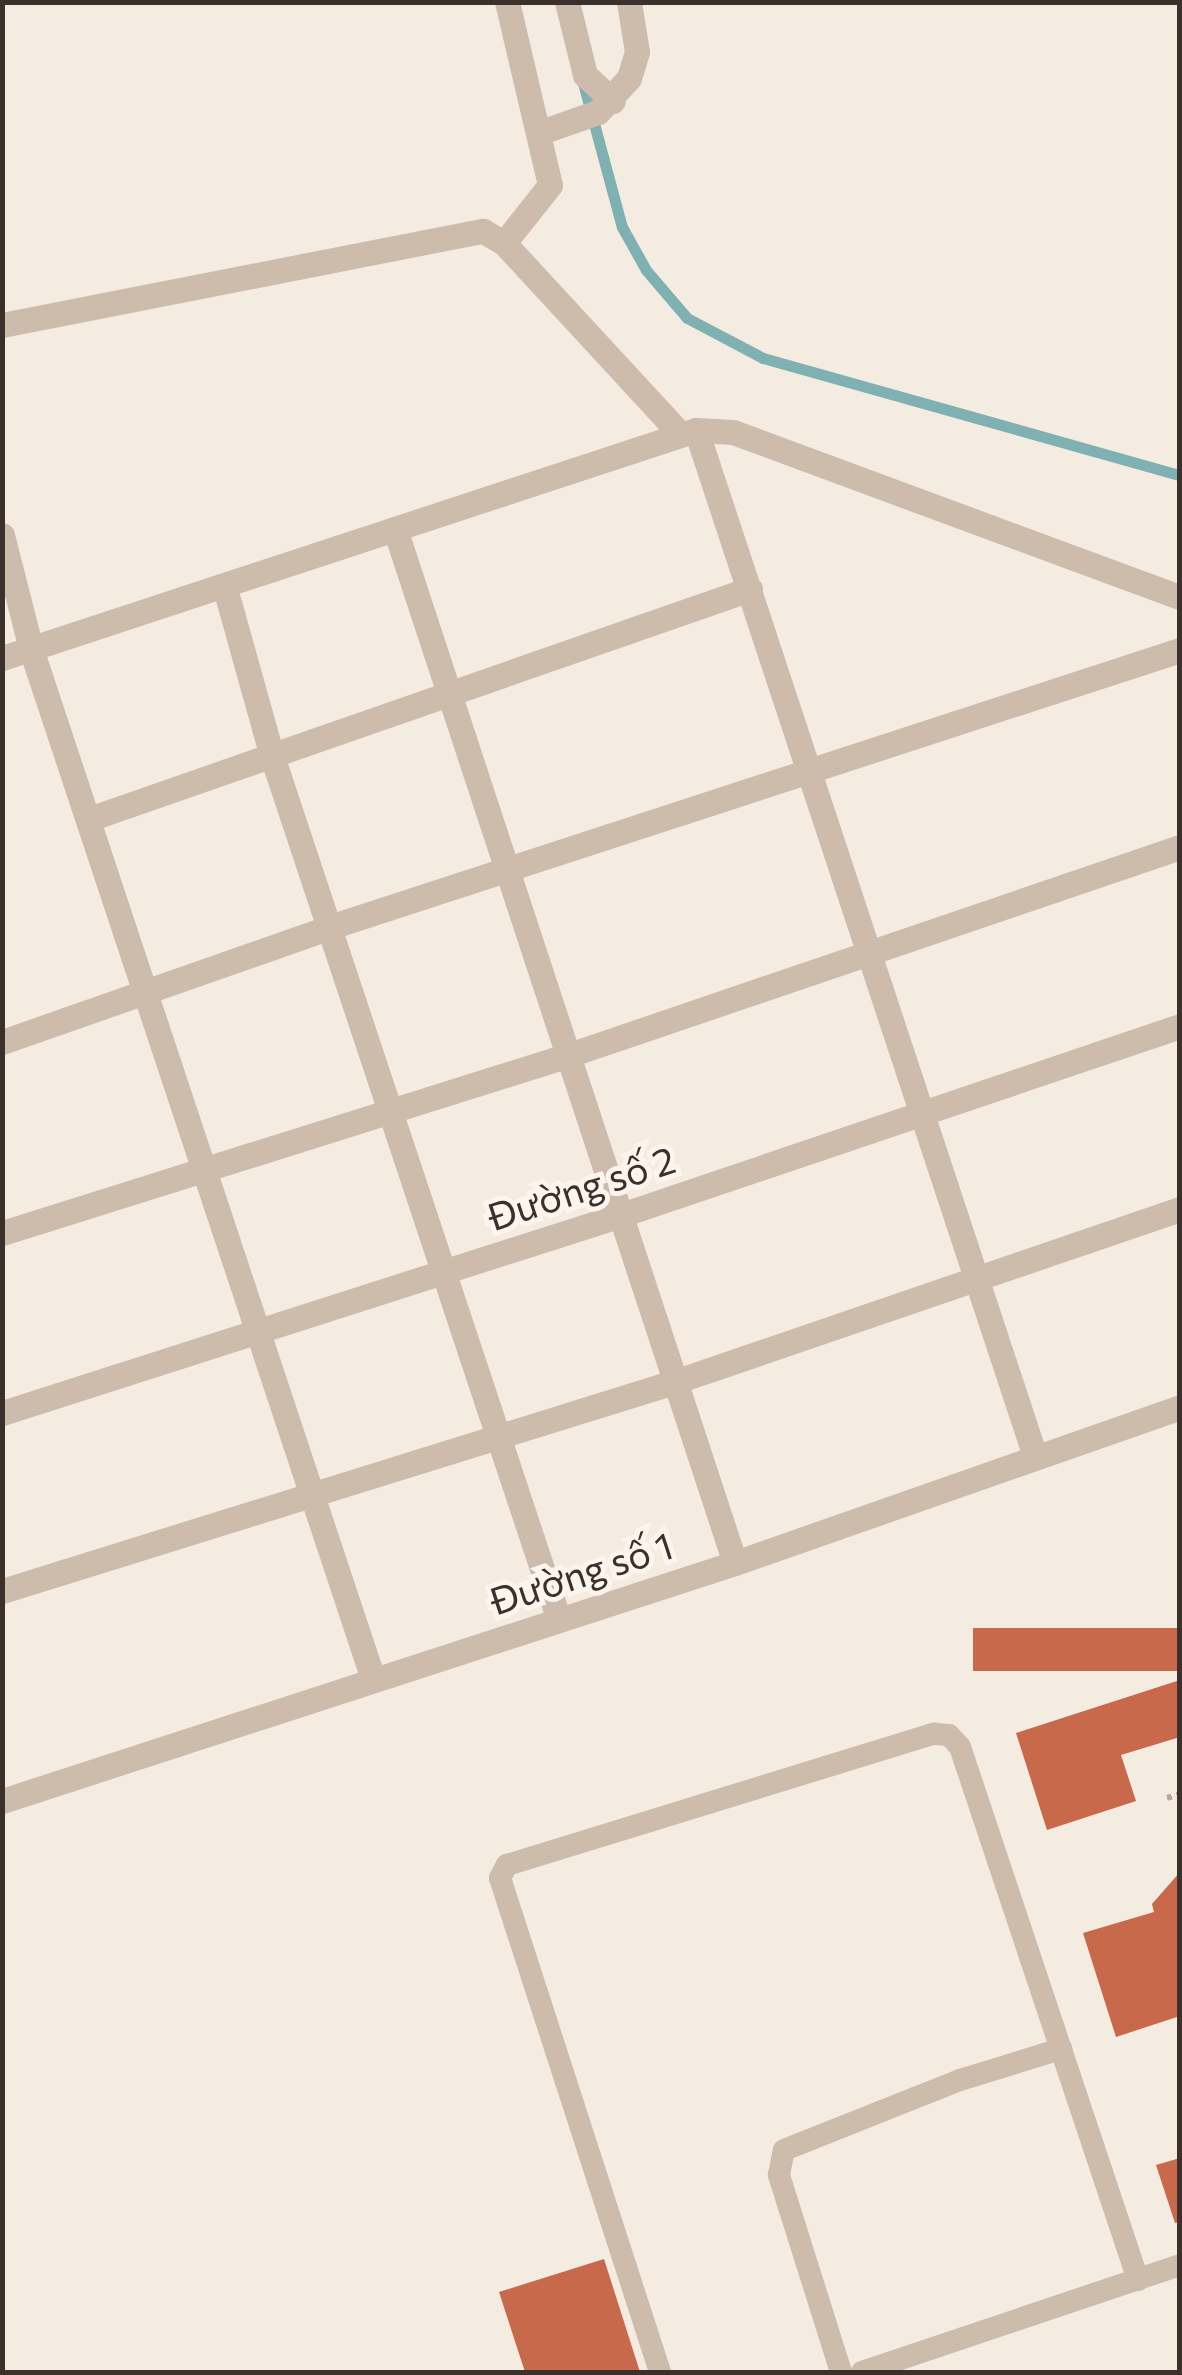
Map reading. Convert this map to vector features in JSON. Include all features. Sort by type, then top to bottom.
[{"type":"street","points":[[504,243],[550,185],[541,132],[507,2]]},
{"type":"street","points":[[566,2],[585,75],[606,106]]},
{"type":"street","points":[[541,132],[606,106],[638,52],[630,2]]},
{"type":"street","points":[[2,325],[482,231],[504,243],[688,432],[750,589],[811,768],[1035,1456]]},
{"type":"street","points":[[2,658],[225,588],[688,432],[733,432],[1180,597]]},
{"type":"street","points":[[395,529],[513,872],[735,1563]]},
{"type":"street","points":[[2,535],[31,649],[148,990],[373,1679]]},
{"type":"street","points":[[225,588],[272,756],[558,1617]]},
{"type":"street","points":[[89,819],[750,589]]},
{"type":"street","points":[[2,1042],[330,927],[513,872],[811,768],[1180,650]]},
{"type":"street","points":[[2,1233],[390,1108],[572,1054],[1180,847]]},
{"type":"street","name":"Đường số 2","points":[[2,1414],[624,1214],[1180,1026]]},
{"type":"street","points":[[2,1591],[677,1380],[1180,1209]]},
{"type":"street","name":"Đường số 1","points":[[2,1801],[558,1617],[735,1563],[1180,1406]]},
{"type":"lane","points":[[660,2372],[501,1891],[507,1865],[934,1734],[949,1735],[960,1747],[1138,2280]]},
{"type":"lane","points":[[841,2372],[779,2175],[784,2150],[960,2080],[1061,2049]]},
{"type":"lane","points":[[862,2372],[1180,2266]]},
{"type":"path","points":[[1167,1798],[1180,1794]]},
{"type":"building","points":[[973,1628],[1180,1628],[1180,1671],[973,1671]]},
{"type":"building","points":[[1180,1680],[1180,1737],[1121,1755],[1136,1801],[1047,1830],[1016,1733]]},
{"type":"building","points":[[1180,1872],[1180,2016],[1116,2037],[1083,1933],[1154,1912],[1152,1904]]},
{"type":"building","points":[[1180,2158],[1180,2222],[1175,2223],[1156,2165]]},
{"type":"building","points":[[604,2259],[640,2372],[525,2372],[499,2292]]},
{"type":"waterway","points":[[582,79],[622,227],[646,270],[687,318],[763,358],[1180,475]]}]
